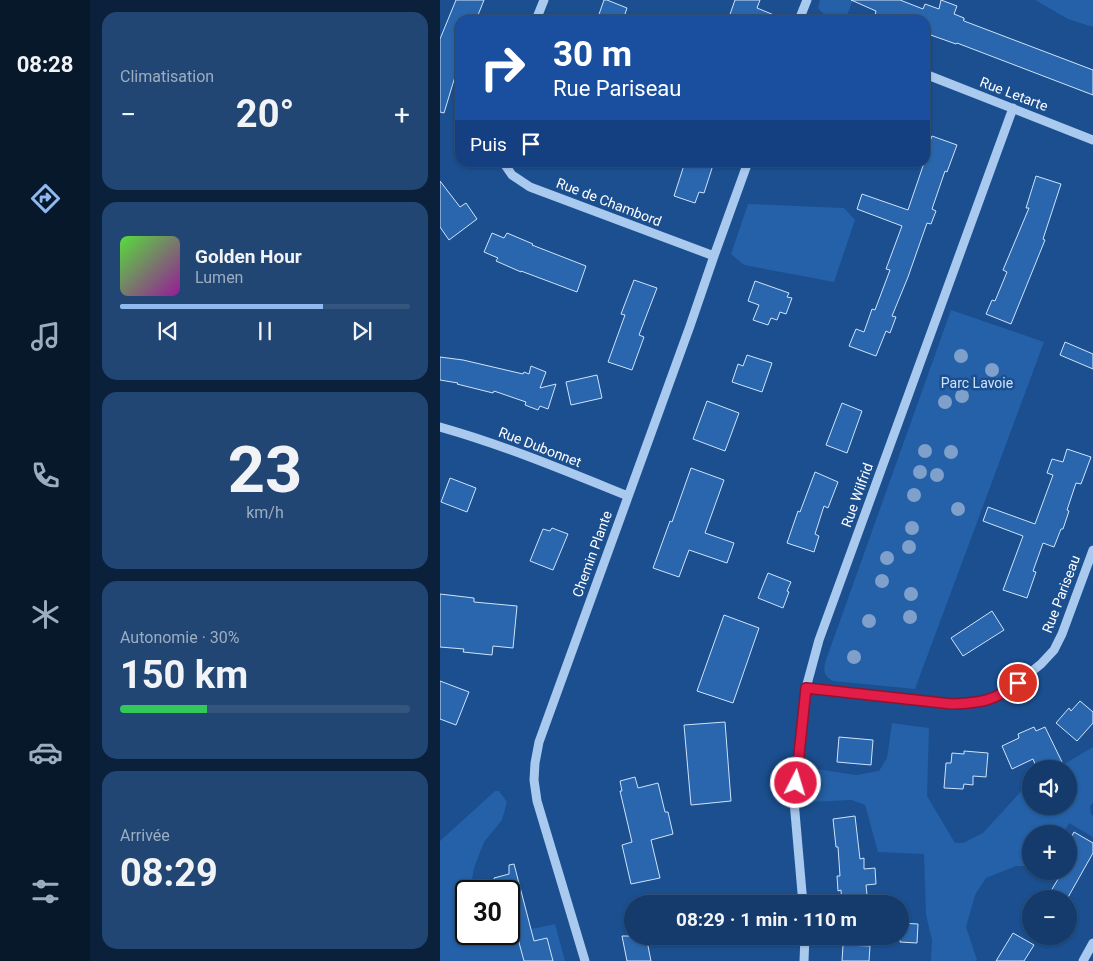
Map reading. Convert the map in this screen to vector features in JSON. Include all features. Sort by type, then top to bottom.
[{"type":"street","points":[[538,15],[544,0]]},
{"type":"street","points":[[801,15],[807,0]]},
{"type":"street","name":"Rue Letarte","points":[[930,76],[1093,140]]},
{"type":"street","name":"Rue Wilfrid","points":[[802,895],[794,801],[806,688],[819,640],[1013,108]]},
{"type":"street","name":"Rue de Chambord","points":[[506,167],[512,175],[530,187],[714,256]]},
{"type":"street","name":"Chemin Plante","points":[[585,961],[537,801],[534,780],[539,742],[746,167]]},
{"type":"street","name":"Rue Dubonnet","points":[[440,427],[504,447],[628,496]]},
{"type":"street","name":"Rue Pariseau","points":[[806,688],[952,704],[991,699],[1006,692],[1041,664],[1054,650],[1062,634],[1093,550]]},
{"type":"street","points":[[1082,961],[1093,943]]},
{"type":"street","points":[[804,961],[805,945]]},
{"type":"green space","points":[[820,0],[853,0],[847,15],[825,15],[818,8]]},
{"type":"green space","points":[[1035,0],[1093,0],[1093,27],[1068,19]]},
{"type":"green space","points":[[748,204],[844,208],[855,220],[834,282],[744,265],[731,254]]},
{"type":"green space","name":"Parc Lavoie","points":[[951,310],[1044,342],[915,689],[833,681],[827,677],[825,672],[826,660]]},
{"type":"green space","points":[[892,723],[929,728],[927,796],[955,843],[963,843],[983,833],[1022,790],[1022,815],[1077,815],[1077,760],[1071,760],[1093,747],[1093,803],[1090,806],[1093,816],[1093,837],[1077,828],[1077,825],[1069,823],[1068,825],[1022,825],[1022,866],[1016,866],[986,878],[975,895],[966,927],[976,961],[931,961],[932,940],[926,915],[924,854],[878,852],[865,805],[852,800],[809,802],[810,768],[856,775],[879,771],[887,758]]},
{"type":"green space","points":[[495,791],[499,791],[507,802],[502,820],[484,842],[474,868],[472,880],[455,880],[455,945],[520,945],[520,932],[555,924],[565,961],[440,961],[440,841]]},
{"type":"building","points":[[456,0],[484,0],[478,15],[455,15],[455,77],[444,113],[440,112],[440,39]]},
{"type":"building","points":[[604,0],[627,8],[625,15],[599,15]]},
{"type":"building","points":[[735,0],[760,0],[757,8],[774,15],[730,15]]},
{"type":"building","points":[[851,0],[900,0],[923,9],[925,4],[939,9],[941,0],[957,6],[954,14],[964,18],[964,21],[1093,70],[1093,95],[957,43],[930,35],[930,15],[875,15],[876,11]]},
{"type":"building","points":[[932,136],[957,145],[947,172],[945,171],[932,209],[936,211],[931,224],[927,223],[892,316],[896,317],[890,333],[886,331],[876,356],[849,346],[856,329],[864,332],[872,309],[875,310],[890,270],[886,269],[902,226],[857,209],[862,194],[908,210],[923,167],[930,167],[930,141]]},
{"type":"building","points":[[683,167],[712,167],[704,193],[699,192],[695,203],[674,196]]},
{"type":"building","points":[[1036,176],[1061,184],[1043,239],[1045,240],[1011,324],[986,314],[992,300],[995,301],[1007,272],[1003,270],[1029,208],[1026,208]]},
{"type":"building","points":[[440,181],[460,207],[466,203],[477,219],[449,240],[440,227]]},
{"type":"building","points":[[492,233],[504,238],[507,233],[586,266],[577,292],[496,261],[498,258],[484,252]]},
{"type":"building","points":[[634,280],[657,288],[639,335],[644,337],[632,370],[608,362],[625,315],[621,314]]},
{"type":"building","points":[[755,281],[789,293],[787,297],[792,298],[786,314],[780,312],[777,320],[771,318],[768,325],[753,320],[759,305],[748,301]]},
{"type":"building","points":[[1065,342],[1093,354],[1093,369],[1060,355]]},
{"type":"building","points":[[747,355],[772,363],[762,392],[732,382],[738,364],[743,366]]},
{"type":"building","points":[[440,357],[463,360],[523,374],[524,372],[529,374],[531,366],[546,372],[540,388],[556,384],[548,409],[540,406],[538,410],[525,405],[526,402],[494,391],[493,393],[440,380]]},
{"type":"building","points":[[597,375],[602,398],[571,405],[566,382]]},
{"type":"building","points":[[707,401],[739,413],[725,451],[693,439]]},
{"type":"building","points":[[842,403],[862,411],[847,453],[826,445]]},
{"type":"building","points":[[1067,449],[1091,457],[1081,484],[1076,483],[1063,529],[1061,529],[1054,547],[1043,543],[1033,571],[1036,572],[1027,598],[1003,590],[1023,536],[983,521],[988,507],[1035,524],[1053,475],[1047,473],[1052,459],[1063,462]]},
{"type":"building","points":[[691,468],[724,480],[705,533],[734,543],[727,563],[689,550],[679,577],[653,568]]},
{"type":"building","points":[[815,472],[838,482],[828,508],[824,506],[815,534],[819,536],[814,552],[787,543],[798,511],[800,512]]},
{"type":"building","points":[[450,478],[476,488],[467,512],[441,502]]},
{"type":"building","points":[[552,528],[568,534],[553,570],[530,561],[543,529],[550,531]]},
{"type":"building","points":[[768,573],[791,582],[783,608],[758,598]]},
{"type":"building","points":[[440,594],[474,598],[474,602],[517,606],[513,648],[493,646],[492,655],[463,652],[464,649],[440,647]]},
{"type":"building","points":[[992,611],[1004,630],[963,656],[951,638]]},
{"type":"building","points":[[724,615],[759,628],[733,703],[697,691]]},
{"type":"building","points":[[440,681],[469,692],[456,725],[440,719]]},
{"type":"building","points":[[1080,701],[1093,712],[1093,723],[1077,741],[1056,723],[1069,708],[1071,711]]},
{"type":"building","points":[[725,722],[731,801],[691,805],[684,725]]},
{"type":"building","points":[[1034,727],[1036,731],[1045,727],[1061,760],[1022,760],[1022,764],[1012,769],[1002,746],[1019,738],[1018,734]]},
{"type":"building","points":[[839,737],[873,740],[871,765],[837,762]]},
{"type":"building","points":[[964,751],[988,753],[986,777],[973,776],[973,785],[964,784],[963,789],[944,788],[946,763],[951,763],[952,753],[964,754]]},
{"type":"building","points":[[635,777],[638,788],[658,783],[673,834],[651,840],[660,878],[631,884],[622,845],[632,842],[620,791],[622,791],[620,781]]},
{"type":"building","points":[[855,816],[860,859],[864,858],[864,869],[875,868],[876,884],[866,885],[867,895],[841,895],[841,890],[838,891],[837,876],[840,876],[838,847],[836,847],[833,819]]},
{"type":"building","points":[[1077,834],[1093,843],[1093,853],[1072,890],[1051,890],[1058,880],[1077,880]]},
{"type":"building","points":[[514,864],[518,880],[495,880],[494,878],[509,874],[509,865]]},
{"type":"building","points":[[520,887],[534,941],[547,938],[553,961],[524,961],[520,945]]},
{"type":"building","points":[[909,924],[918,924],[917,943],[909,943]]},
{"type":"building","points":[[1013,933],[1022,938],[1022,945],[1034,945],[1024,961],[996,961]]},
{"type":"building","points":[[622,936],[624,936],[624,945],[648,945],[651,961],[627,961]]},
{"type":"building","points":[[843,945],[870,946],[869,961],[842,961]]},
{"type":"route","points":[[796,783],[806,688],[952,704],[991,699],[1006,692],[1018,683]]}]
